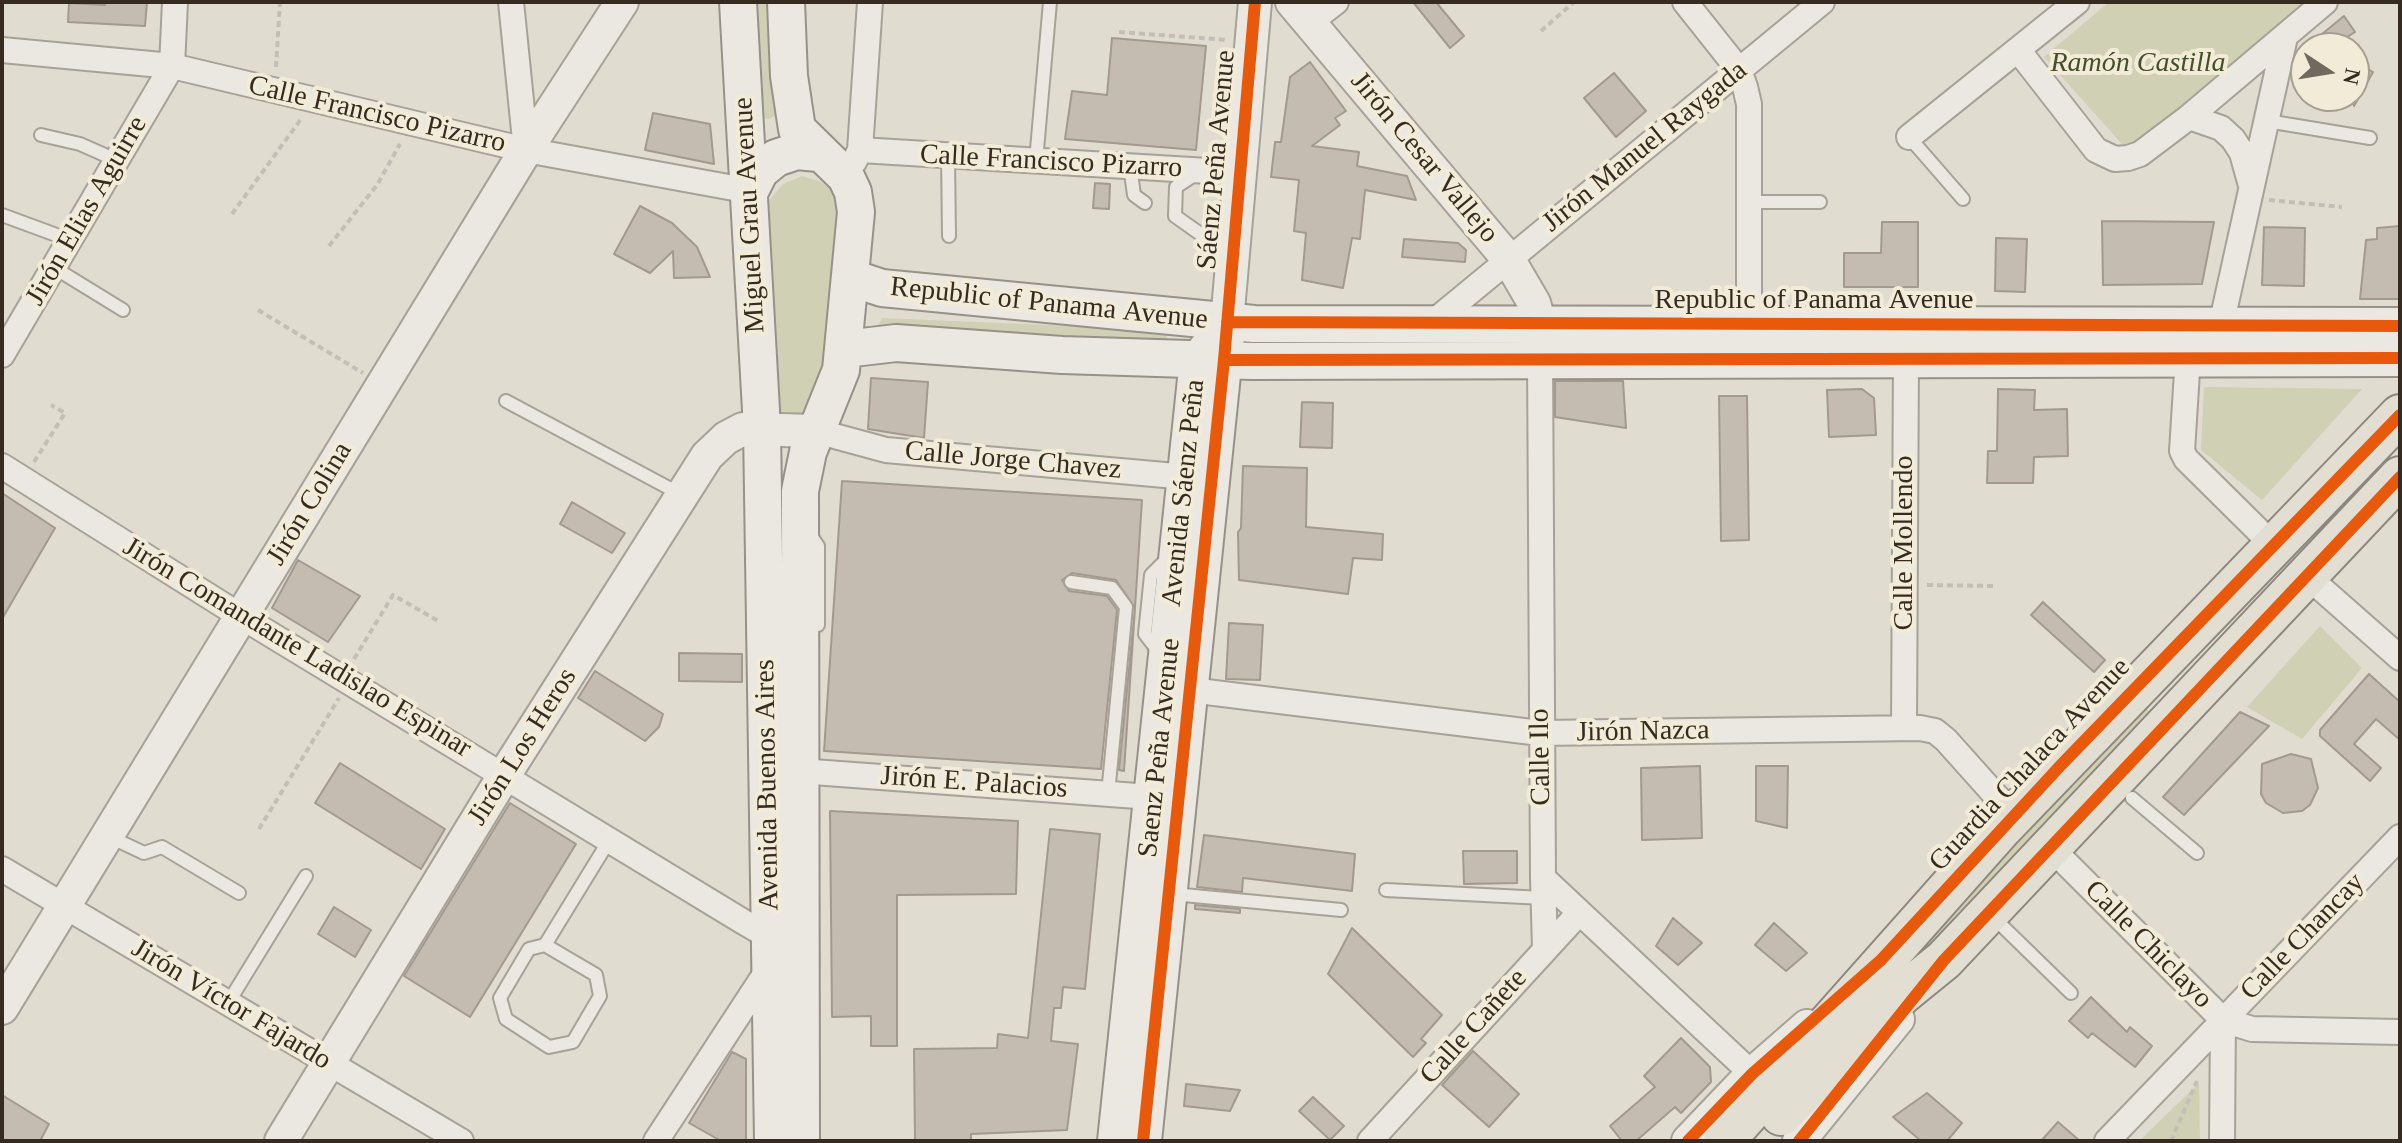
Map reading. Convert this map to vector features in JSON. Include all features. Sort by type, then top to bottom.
[{"type":"main road","name":"Miguel Grau Avenue","points":[[738,2],[762,428]]},
{"type":"main road","name":"Miguel Grau Avenue","points":[[786,2],[792,105],[797,129],[818,153],[853,164]]},
{"type":"main road","points":[[750,191],[760,171],[776,158],[797,151],[818,153]]},
{"type":"main road","name":"Avenida Buenos Aires","points":[[785,770],[809,659],[800,518],[802,474],[841,370],[845,349],[856,212],[853,164]]},
{"type":"main road","name":"Republic of Panama Avenue","points":[[852,278],[882,288],[1227,322],[1432,323],[1540,341],[1749,327],[2208,345],[2400,326]]},
{"type":"main road","name":"Avenida Sáenz Peña","points":[[1116,1141],[1165,798],[1166,661],[1179,547],[1199,478],[1211,360],[1227,322]]},
{"type":"main road","points":[[845,349],[896,343],[1211,360],[1540,341],[1906,358],[2208,345],[2400,358]]},
{"type":"main road","name":"Guardia Chalaca Avenue","points":[[1724,1141],[1762,1083],[2142,681],[2400,415]]},
{"type":"main road","name":"Avenida Buenos Aires","points":[[762,428],[785,770],[786,951],[801,1141]]},
{"type":"main road","points":[[1756,1141],[1901,995],[1944,960],[2400,477]]},
{"type":"main road","name":"Saenz Peña Avenue","points":[[1143,1141],[1169,894],[1165,798],[1190,690],[1199,478]]},
{"type":"main road","points":[[2142,681],[2177,714]]},
{"type":"main road","name":"Avenida Buenos Aires","points":[[773,1141],[786,951]]},
{"type":"street","points":[[172,66],[175,2]]},
{"type":"street","points":[[511,2],[526,150]]},
{"type":"street","name":"Jirón Colina","points":[[2,1008],[526,150],[622,2]]},
{"type":"street","points":[[853,164],[870,2]]},
{"type":"street","name":"Sáenz Peña Avenue","points":[[1227,322],[1255,2]]},
{"type":"street","points":[[1301,12],[1336,2]]},
{"type":"street","points":[[1685,2],[1739,70],[1749,104],[1749,327]]},
{"type":"street","name":"Jirón Manuel Raygada","points":[[1432,323],[1822,2]]},
{"type":"street","points":[[1909,137],[2077,2]]},
{"type":"street","points":[[2018,50],[2096,150],[2115,159],[2140,154],[2189,117],[2325,2]]},
{"type":"street","name":"Jirón Cesar Vallejo","points":[[1301,12],[1509,260],[1529,291],[1540,341]]},
{"type":"street","points":[[2274,546],[2186,459],[2182,451],[2208,345],[2251,195],[2285,37]]},
{"type":"street","name":"Calle Francisco Pizarro","points":[[2,50],[172,66],[526,150],[750,191]]},
{"type":"street","name":"Jirón Elias Aguirre","points":[[2,355],[172,66]]},
{"type":"street","points":[[2189,117],[2221,128],[2233,139],[2248,169],[2251,195]]},
{"type":"street","name":"Calle Francisco Pizarro","points":[[853,164],[948,156],[1241,173]]},
{"type":"street","name":"Calle Ilo","points":[[1540,341],[1540,733],[1545,949]]},
{"type":"street","name":"Calle Mollendo","points":[[1904,727],[1906,358]]},
{"type":"street","name":"Jirón Los Heros","points":[[281,1141],[505,774],[707,456],[726,438],[743,429],[816,431]]},
{"type":"street","name":"Calle Jorge Chavez","points":[[816,431],[886,450],[1199,478]]},
{"type":"street","name":"Jirón Comandante Ladislao Espinar","points":[[2,466],[242,617],[505,774],[786,951]]},
{"type":"street","points":[[2307,576],[2400,658]]},
{"type":"street","name":"Jirón Nazca","points":[[1190,690],[1540,733],[1904,727],[1935,731],[2014,816]]},
{"type":"street","name":"Jirón E. Palacios","points":[[785,770],[1165,798]]},
{"type":"street","name":"Calle Chancay","points":[[2107,1141],[2400,837]]},
{"type":"street","name":"Calle Chiclayo","points":[[2049,846],[2223,1020],[2252,1029],[2400,1032]]},
{"type":"street","name":"Jirón Víctor Fajardo","points":[[2,869],[461,1141]]},
{"type":"street","points":[[1543,888],[1579,913],[1762,1083]]},
{"type":"street","name":"Calle Cañete","points":[[1370,1141],[1579,913]]},
{"type":"street","points":[[656,1141],[786,951]]},
{"type":"street","points":[[1809,1138],[1944,960]]},
{"type":"street","points":[[2222,1141],[2223,1020]]},
{"type":"street","name":"Guardia Chalaca Avenue","points":[[1688,1141],[1762,1083]]},
{"type":"lane","points":[[1036,161],[1050,2]]},
{"type":"lane","points":[[2267,121],[2370,138]]},
{"type":"lane","points":[[41,135],[80,144],[116,160]]},
{"type":"lane","points":[[1909,137],[1963,199]]},
{"type":"lane","points":[[948,156],[949,236]]},
{"type":"lane","points":[[1130,166],[1134,195],[1145,203]]},
{"type":"lane","points":[[1200,170],[1176,187],[1175,216],[1232,257]]},
{"type":"lane","points":[[1749,202],[1820,202]]},
{"type":"lane","points":[[2,215],[70,240]]},
{"type":"lane","points":[[53,267],[123,310]]},
{"type":"lane","points":[[506,401],[682,495]]},
{"type":"lane","points":[[800,518],[818,546],[818,634]]},
{"type":"lane","points":[[1071,582],[1112,588],[1126,607],[1108,794]]},
{"type":"lane","points":[[2132,798],[2197,853]]},
{"type":"lane","points":[[107,835],[144,853],[162,847],[239,893]]},
{"type":"lane","points":[[545,945],[596,975],[600,996],[573,1042],[549,1047],[506,1019],[500,998],[529,949],[545,945],[610,839]]},
{"type":"lane","points":[[228,1003],[306,876]]},
{"type":"lane","points":[[1386,890],[1543,888]]},
{"type":"lane","points":[[1169,894],[1341,910]]},
{"type":"lane","points":[[1988,912],[2071,993]]},
{"type":"path","points":[[275,90],[280,2]]},
{"type":"path","points":[[1541,31],[1574,2]]},
{"type":"path","points":[[1119,32],[1252,42]]},
{"type":"path","points":[[232,214],[316,100]]},
{"type":"path","points":[[329,246],[377,185],[410,123]]},
{"type":"path","points":[[2251,195],[2342,207]]},
{"type":"path","points":[[258,310],[383,385]]},
{"type":"path","points":[[23,479],[65,413],[51,405]]},
{"type":"path","points":[[1904,585],[1993,586]]},
{"type":"path","points":[[259,829],[393,595],[440,622]]},
{"type":"green space","points":[[745,2],[777,2],[779,115],[768,119],[756,115]]},
{"type":"green space","name":"Ramón Castilla","points":[[2109,2],[2307,2],[2130,153],[2044,57]]},
{"type":"green space","points":[[802,176],[819,181],[837,193],[824,404],[815,414],[787,417],[775,407],[767,203],[783,184]]},
{"type":"green space","points":[[882,318],[1167,330],[1166,346],[876,330]]},
{"type":"green space","points":[[2204,387],[2362,389],[2262,500],[2201,450]]},
{"type":"green space","points":[[2320,626],[2362,668],[2302,739],[2247,707]]},
{"type":"green space","points":[[2143,705],[2153,715],[1845,1034],[1919,940]]},
{"type":"green space","points":[[2199,1083],[2200,1141],[2139,1141]]},
{"type":"building","points":[[105,2],[147,2],[145,26],[68,22],[69,3],[105,5]]},
{"type":"building","points":[[1413,2],[1436,2],[1464,36],[1450,48]]},
{"type":"building","points":[[2344,16],[2355,32],[2324,32]]},
{"type":"building","points":[[1112,38],[1206,46],[1196,150],[1065,139],[1072,91],[1107,95]]},
{"type":"building","points":[[1310,62],[1346,111],[1335,118],[1340,125],[1312,146],[1359,152],[1357,166],[1407,176],[1416,200],[1365,190],[1360,239],[1352,238],[1343,288],[1302,280],[1306,233],[1294,231],[1299,180],[1271,177],[1275,142],[1281,142],[1290,77]]},
{"type":"building","points":[[1614,73],[1646,111],[1616,137],[1584,98]]},
{"type":"building","points":[[653,113],[710,124],[714,164],[645,150]]},
{"type":"building","points":[[1095,183],[1110,184],[1109,209],[1093,208]]},
{"type":"building","points":[[640,206],[672,223],[697,247],[710,277],[674,278],[673,251],[650,273],[614,254]]},
{"type":"building","points":[[2102,221],[2214,222],[2202,284],[2103,285]]},
{"type":"building","points":[[1882,222],[1918,222],[1918,287],[1844,287],[1844,253],[1881,253]]},
{"type":"building","points":[[2400,226],[2400,299],[2360,299],[2366,240],[2377,239],[2377,228]]},
{"type":"building","points":[[2264,227],[2305,228],[2304,286],[2262,285]]},
{"type":"building","points":[[1996,238],[2027,239],[2025,292],[1995,291]]},
{"type":"building","points":[[1404,239],[1458,243],[1466,250],[1465,262],[1402,257]]},
{"type":"building","points":[[871,378],[928,382],[924,438],[868,429]]},
{"type":"building","points":[[1555,381],[1623,381],[1626,428],[1555,417]]},
{"type":"building","points":[[1862,389],[1874,398],[1876,435],[1829,437],[1827,390]]},
{"type":"building","points":[[1998,389],[2035,390],[2034,410],[2067,409],[2068,456],[2034,457],[2033,483],[1987,483],[1988,451],[1997,451]]},
{"type":"building","points":[[1719,396],[1747,396],[1749,540],[1721,541]]},
{"type":"building","points":[[1302,402],[1333,403],[1332,448],[1300,447]]},
{"type":"building","points":[[1243,466],[1307,468],[1306,527],[1383,534],[1382,560],[1353,558],[1348,594],[1239,580],[1238,532],[1241,528]]},
{"type":"building","points":[[842,481],[1142,500],[1135,608],[1116,580],[1072,573],[1062,580],[1069,591],[1107,596],[1117,610],[1101,769],[824,751]]},
{"type":"building","points":[[2,493],[55,528],[2,619]]},
{"type":"building","points":[[572,502],[625,533],[612,553],[560,524]]},
{"type":"building","points":[[298,560],[360,596],[328,642],[272,608]]},
{"type":"building","points":[[2043,602],[2105,660],[2094,672],[2031,615]]},
{"type":"building","points":[[1135,608],[1124,771],[1119,770]]},
{"type":"building","points":[[1229,623],[1263,625],[1260,680],[1226,679]]},
{"type":"building","points":[[679,653],[742,654],[742,682],[679,681]]},
{"type":"building","points":[[595,671],[663,714],[659,727],[645,741],[578,698]]},
{"type":"building","points":[[2369,674],[2400,702],[2400,740],[2376,719],[2354,744],[2381,768],[2370,781],[2320,736],[2320,730]]},
{"type":"building","points":[[2240,712],[2269,726],[2184,815],[2163,797]]},
{"type":"building","points":[[2291,754],[2311,759],[2318,788],[2310,805],[2302,811],[2283,813],[2266,803],[2261,794],[2262,764]]},
{"type":"building","points":[[340,763],[445,829],[421,869],[315,803]]},
{"type":"building","points":[[1700,766],[1702,838],[1642,840],[1641,768]]},
{"type":"building","points":[[1756,766],[1788,766],[1787,828],[1756,821]]},
{"type":"building","points":[[510,803],[576,844],[470,1017],[404,976]]},
{"type":"building","points":[[830,811],[1018,821],[1016,894],[897,895],[897,1046],[871,1046],[871,1016],[832,1017]]},
{"type":"building","points":[[1050,829],[1100,834],[1085,989],[1063,987],[1061,1008],[1054,1008],[1051,1041],[1078,1044],[1067,1130],[971,1134],[971,1141],[915,1141],[914,1049],[997,1048],[998,1034],[1028,1038]]},
{"type":"building","points":[[1204,835],[1355,854],[1352,891],[1243,878],[1242,892],[1197,887]]},
{"type":"building","points":[[1463,851],[1517,851],[1517,883],[1464,884]]},
{"type":"building","points":[[1195,905],[1240,909],[1240,913],[1195,909]]},
{"type":"building","points":[[334,907],[371,930],[355,957],[318,934]]},
{"type":"building","points":[[1673,918],[1702,943],[1678,965],[1656,946]]},
{"type":"building","points":[[1774,923],[1807,953],[1786,971],[1755,945]]},
{"type":"building","points":[[1352,928],[1442,1015],[1421,1039],[1426,1043],[1413,1057],[1328,974]]},
{"type":"building","points":[[2091,997],[2127,1032],[2130,1027],[2152,1046],[2135,1067],[2092,1033],[2088,1038],[2069,1021]]},
{"type":"building","points":[[1681,1038],[1710,1067],[1711,1082],[1681,1113],[1675,1107],[1636,1141],[1622,1141],[1610,1126],[1655,1087],[1644,1076]]},
{"type":"building","points":[[1473,1051],[1519,1094],[1489,1127],[1442,1085]]},
{"type":"building","points":[[732,1052],[746,1059],[746,1141],[721,1141],[689,1123]]},
{"type":"building","points":[[1186,1084],[1240,1090],[1230,1111],[1184,1106]]},
{"type":"building","points":[[1927,1093],[1962,1123],[1947,1141],[1921,1141],[1893,1117]]},
{"type":"building","points":[[2,1095],[49,1124],[40,1141],[2,1141]]},
{"type":"building","points":[[1313,1097],[1344,1126],[1330,1140],[1299,1111]]},
{"type":"building","points":[[2058,1122],[2080,1141],[2041,1141]]},
{"type":"cycle path","points":[[1143,1141],[1224,360],[1255,2]]},
{"type":"cycle path","points":[[1227,322],[2400,326]]},
{"type":"cycle path","points":[[1224,360],[2400,358]]},
{"type":"cycle path","points":[[1688,1141],[1752,1074],[1881,960],[2061,765],[2400,415]]},
{"type":"cycle path","points":[[1799,1141],[1944,960],[2400,477]]}]
